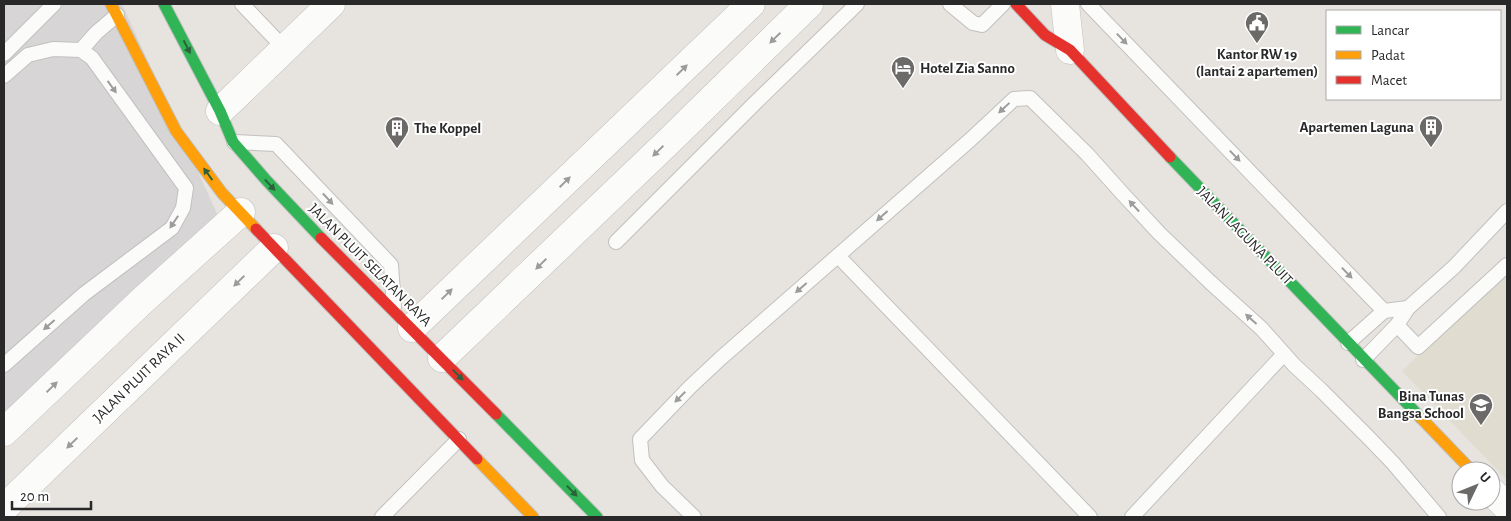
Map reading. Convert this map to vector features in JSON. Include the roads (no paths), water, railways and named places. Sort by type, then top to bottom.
[{"type":"main road","name":"JALAN PLUIT SELATAN RAYA","points":[[164,4],[220,111],[233,142],[267,182],[327,244],[442,358],[597,517]]},
{"type":"main road","name":"JALAN LAGUNA PLUIT","points":[[1016,4],[1045,35],[1070,50],[1363,360],[1462,461]]},
{"type":"main road","points":[[114,10],[176,131],[222,192],[532,517]]},
{"type":"street","points":[[220,111],[331,4]]},
{"type":"street","points":[[403,319],[591,156],[751,4]]},
{"type":"street","points":[[442,358],[810,4]]},
{"type":"street","points":[[1065,4],[1070,50]]},
{"type":"street","points":[[591,156],[620,188]]},
{"type":"street","points":[[4,432],[143,300],[241,212]]},
{"type":"street","name":"JALAN PLUIT RAYA II","points":[[4,508],[274,248]]},
{"type":"lane","points":[[4,54],[54,4]]},
{"type":"lane","points":[[242,4],[285,48]]},
{"type":"lane","points":[[616,242],[857,4]]},
{"type":"lane","points":[[950,4],[973,23],[982,25],[1003,4]]},
{"type":"lane","points":[[1088,4],[1384,311]]},
{"type":"lane","points":[[81,50],[114,10]]},
{"type":"lane","points":[[4,76],[28,55],[53,49],[81,50],[92,58],[186,188],[183,208],[172,228],[84,294],[4,365]]},
{"type":"lane","points":[[694,517],[662,486],[642,460],[640,439],[715,364],[1014,99],[1030,98],[1087,154],[1159,233],[1262,330],[1392,463],[1439,517]]},
{"type":"lane","points":[[233,142],[276,144],[283,151],[391,265],[403,319]]},
{"type":"lane","points":[[1363,360],[1397,325],[1408,308],[1454,267],[1507,211]]},
{"type":"lane","points":[[838,256],[1090,517]]},
{"type":"lane","points":[[1397,325],[1418,347],[1507,265]]},
{"type":"lane","points":[[1348,343],[1384,311],[1408,308]]},
{"type":"lane","points":[[1132,517],[1284,354]]},
{"type":"lane","points":[[382,517],[459,440]]},
{"type":"place","name":"Kantor RW 19 (lantai 2 apartemen)","points":[[1257,44]]},
{"type":"place","name":"Hotel Zia Sanno","points":[[903,89]]},
{"type":"place","name":"Apartemen Laguna","points":[[1431,148]]},
{"type":"place","name":"The Koppel","points":[[397,149]]},
{"type":"place","name":"Bina Tunas Bangsa School","points":[[1481,426]]}]
